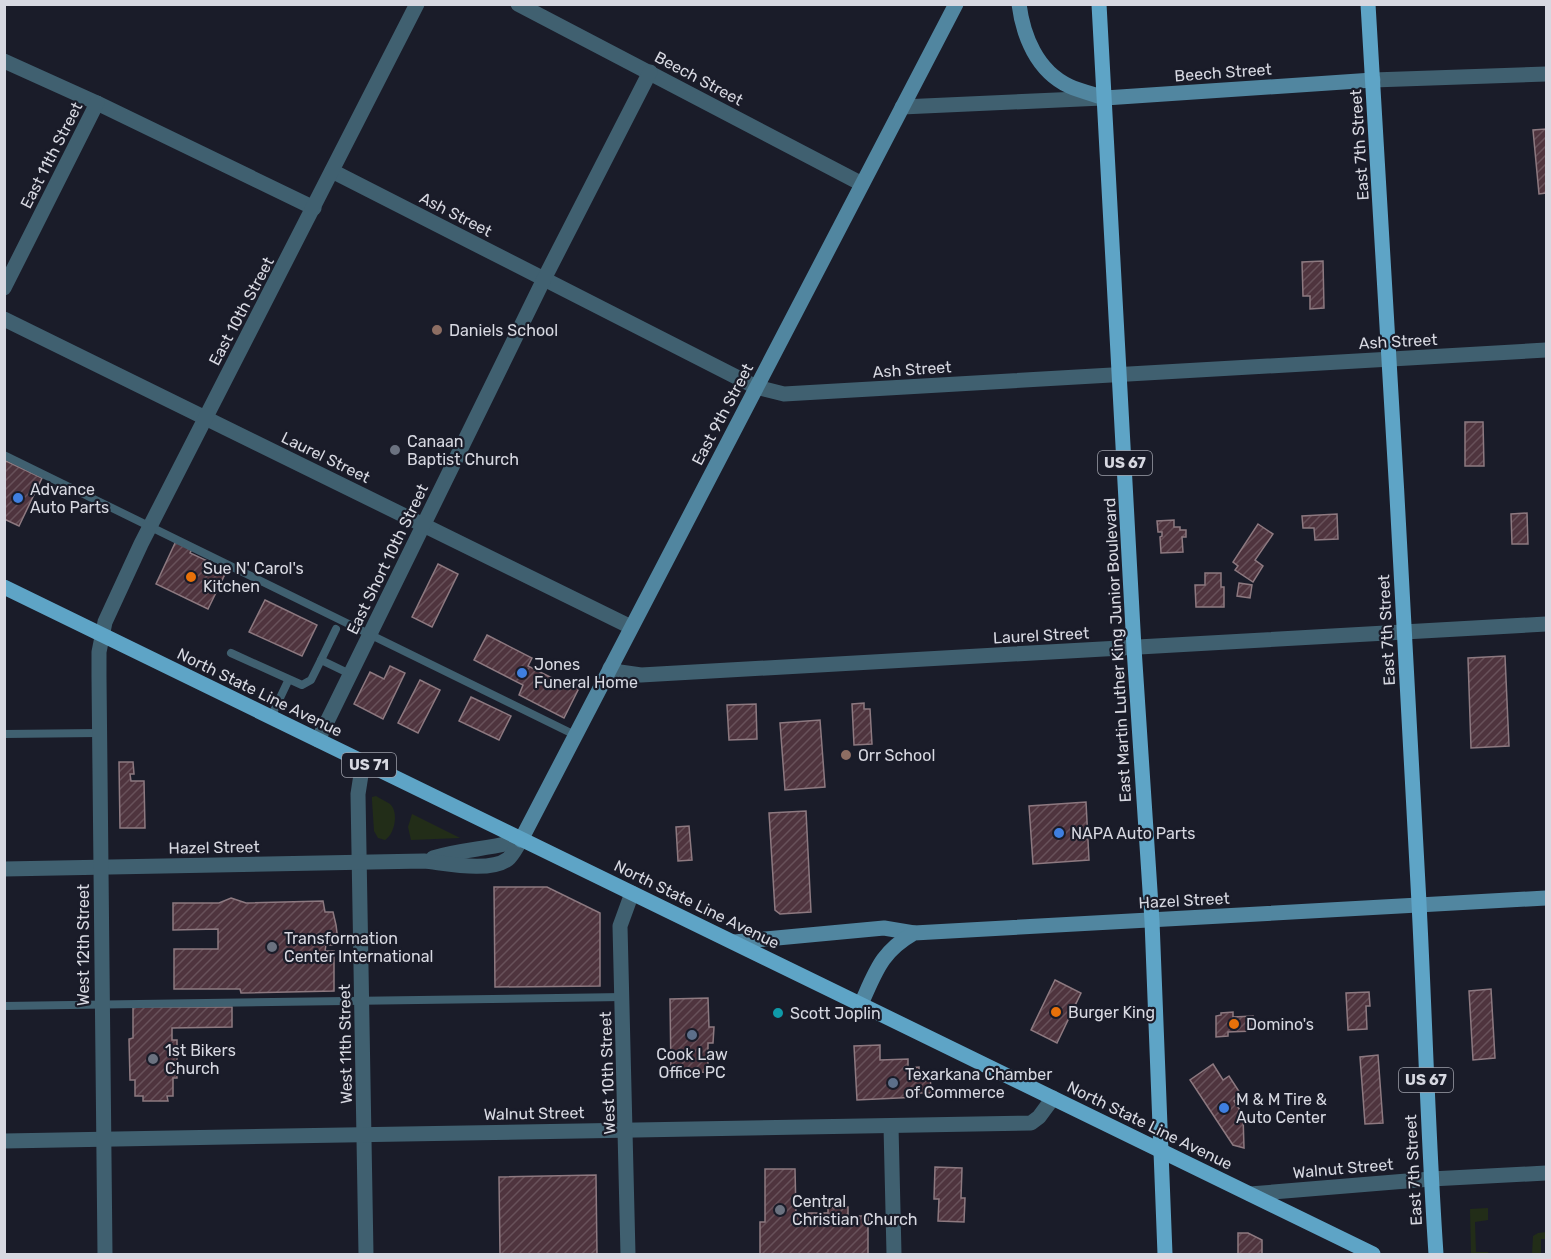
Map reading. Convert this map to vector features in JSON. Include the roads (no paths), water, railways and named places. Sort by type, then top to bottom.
[{"type":"main road","name":"East Martin Luther King Junior Boulevard","points":[[1099,4],[1134,648],[1152,921],[1161,1151]]},
{"type":"main road","name":"East 7th Street","points":[[1368,4],[1391,359],[1436,1254]]},
{"type":"main road","name":"North State Line Avenue","points":[[8,591],[1373,1254]]},
{"type":"main road","name":"US 67","points":[[1161,1151],[1165,1254]]},
{"type":"street","name":"East 10th Street","points":[[101,635],[109,610],[150,526],[417,4]]},
{"type":"street","name":"Beech Street","points":[[518,4],[862,184]]},
{"type":"street","name":"East 9th Street","points":[[521,840],[956,4]]},
{"type":"street","points":[[1019,4],[1026,40],[1044,67],[1067,85],[1105,98]]},
{"type":"street","points":[[4,61],[97,103],[314,208]]},
{"type":"street","name":"East Short 10th Street","points":[[318,740],[544,279],[650,72]]},
{"type":"street","name":"Beech Street","points":[[902,107],[1105,98],[1373,80],[1546,74]]},
{"type":"street","name":"East 11th Street","points":[[4,288],[97,103]]},
{"type":"street","name":"Ash Street","points":[[332,171],[756,387],[774,393],[791,394],[1120,373],[1546,350]]},
{"type":"street","name":"Laurel Street","points":[[4,320],[631,627]]},
{"type":"street","name":"Laurel Street","points":[[610,668],[642,675],[1546,624]]},
{"type":"street","name":"West 12th Street","points":[[101,635],[99,733],[105,1254]]},
{"type":"street","name":"West 11th Street","points":[[363,762],[358,794],[366,1254]]},
{"type":"street","name":"Hazel Street","points":[[4,869],[424,861],[467,865],[499,864],[511,856],[521,840]]},
{"type":"street","name":"West 10th Street","points":[[628,1254],[627,1130],[620,926],[632,893]]},
{"type":"street","name":"Hazel Street","points":[[734,942],[884,928],[914,933],[1546,898]]},
{"type":"street","points":[[861,1004],[886,954],[897,943],[914,933]]},
{"type":"street","name":"Walnut Street","points":[[4,1141],[1031,1123],[1039,1117],[1053,1098]]},
{"type":"street","points":[[891,1126],[894,1254]]},
{"type":"street","name":"Walnut Street","points":[[1250,1194],[1431,1179],[1546,1173]]},
{"type":"lane","points":[[4,454],[575,735]]},
{"type":"lane","points":[[231,653],[288,681],[307,684],[336,629]]},
{"type":"lane","points":[[321,660],[350,674]]},
{"type":"lane","points":[[271,717],[288,681]]},
{"type":"lane","points":[[4,734],[99,733]]},
{"type":"lane","points":[[4,1006],[623,997]]},
{"type":"place","name":"Daniels School","points":[[437,330]]},
{"type":"place","name":"Canaan Baptist Church","points":[[395,450]]},
{"type":"place","name":"Advance Auto Parts","points":[[18,498]]},
{"type":"place","name":"Sue N' Carol's Kitchen","points":[[191,577]]},
{"type":"place","name":"Jones Funeral Home","points":[[522,673]]},
{"type":"place","name":"Orr School","points":[[846,755]]},
{"type":"place","name":"NAPA Auto Parts","points":[[1059,833]]},
{"type":"place","name":"Transformation Center International","points":[[272,947]]},
{"type":"place","name":"Burger King","points":[[1056,1012]]},
{"type":"place","name":"Scott Joplin","points":[[778,1013]]},
{"type":"place","name":"Domino's","points":[[1234,1024]]},
{"type":"place","name":"Cook Law Office PC","points":[[692,1035]]},
{"type":"place","name":"1st Bikers Church","points":[[153,1059]]},
{"type":"place","name":"Texarkana Chamber of Commerce","points":[[893,1083]]},
{"type":"place","name":"M & M Tire & Auto Center","points":[[1224,1108]]},
{"type":"place","name":"Central Christian Church","points":[[780,1210]]}]
